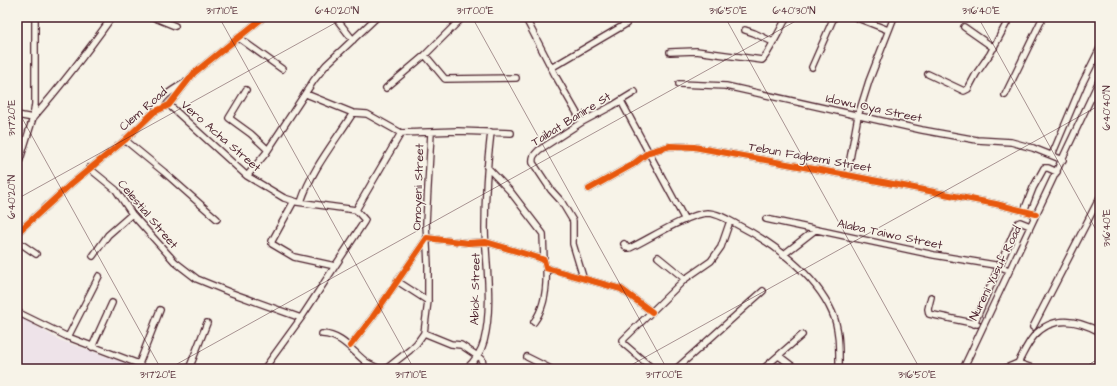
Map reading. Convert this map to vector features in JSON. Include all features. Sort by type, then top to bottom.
[{"type":"street","points":[[17,169],[33,118],[35,104],[35,17]]},
{"type":"street","points":[[33,118],[84,56],[112,17]]},
{"type":"street","points":[[153,17],[175,26]]},
{"type":"street","name":"Clem Road","points":[[17,233],[89,168],[125,140],[154,112],[169,104],[194,73],[264,17]]},
{"type":"street","points":[[335,17],[353,40]]},
{"type":"street","points":[[247,176],[268,150],[314,80],[326,65],[377,17]]},
{"type":"street","points":[[386,88],[425,55],[463,17]]},
{"type":"street","points":[[526,17],[551,68],[582,122]]},
{"type":"street","points":[[670,52],[696,51],[762,60],[766,58],[787,17]]},
{"type":"street","points":[[812,67],[834,17]]},
{"type":"street","points":[[855,17],[888,30]]},
{"type":"street","points":[[847,175],[858,116],[869,81],[894,17]]},
{"type":"street","points":[[928,74],[964,90],[968,89],[976,74],[994,48],[1010,17]]},
{"type":"street","points":[[1005,95],[1043,17]]},
{"type":"street","points":[[551,68],[626,24]]},
{"type":"street","points":[[964,27],[994,48]]},
{"type":"street","points":[[745,30],[773,42]]},
{"type":"street","points":[[239,38],[282,69]]},
{"type":"street","points":[[1052,155],[1082,84],[1100,48]]},
{"type":"street","points":[[425,55],[445,79],[516,78]]},
{"type":"street","name":"Nureni Yusuf Road","points":[[963,369],[1100,79]]},
{"type":"street","points":[[154,112],[160,100],[166,94],[188,81]]},
{"type":"street","name":"Idowu Oya Street","points":[[679,84],[726,86],[922,130],[977,140],[1012,142],[1033,148],[1063,160]]},
{"type":"street","points":[[246,90],[229,118],[251,134],[268,150]]},
{"type":"street","name":"Taibat Banire St","points":[[583,277],[573,244],[573,221],[561,201],[551,190],[533,163],[533,155],[582,122],[636,92]]},
{"type":"street","points":[[306,94],[353,113],[367,114],[401,133],[458,131],[511,133]]},
{"type":"street","points":[[621,101],[686,220]]},
{"type":"street","name":"Vero Acha Street","points":[[169,104],[247,176],[284,198],[294,201],[356,210]]},
{"type":"street","points":[[301,202],[304,192],[319,163],[353,113]]},
{"type":"street","points":[[17,115],[33,118]]},
{"type":"street","name":"Abiok Street","points":[[466,369],[478,356],[484,341],[486,323],[488,301],[486,242],[487,167],[491,132]]},
{"type":"street","points":[[264,369],[301,318],[365,220],[356,210],[401,133]]},
{"type":"street","name":"Omoyeni Street","points":[[424,334],[428,301],[426,222],[431,133]]},
{"type":"street","points":[[125,140],[217,219]]},
{"type":"street","name":"Tebun Fagbemi Street","points":[[590,189],[632,165],[649,152],[670,146],[694,148],[847,175],[996,204],[1036,214]]},
{"type":"street","points":[[487,167],[510,191],[543,234],[544,260],[546,268],[544,298],[534,322]]},
{"type":"street","name":"Celestial Street","points":[[89,168],[116,190],[132,214],[175,262],[197,279],[301,318]]},
{"type":"street","points":[[1024,211],[1033,188],[1044,168],[1057,172]]},
{"type":"street","points":[[1033,327],[1100,197]]},
{"type":"street","points":[[294,201],[272,241],[272,244],[294,257],[335,266]]},
{"type":"street","points":[[624,244],[627,248],[630,248],[686,220],[706,213],[724,217],[764,239],[814,284],[833,313],[839,345],[839,369]]},
{"type":"street","points":[[93,256],[108,235],[132,214]]},
{"type":"street","name":"Alaba Taiwo Street","points":[[766,219],[934,255],[998,266],[1009,270]]},
{"type":"street","points":[[653,369],[623,342],[623,340],[685,279],[711,261],[721,247],[730,221]]},
{"type":"street","points":[[974,324],[1018,223],[1020,222],[1030,226]]},
{"type":"street","points":[[783,255],[815,230]]},
{"type":"street","points":[[350,346],[372,318],[427,238],[468,243],[486,242],[544,260]]},
{"type":"street","points":[[17,242],[36,254]]},
{"type":"street","points":[[658,257],[685,279]]},
{"type":"street","points":[[546,268],[622,288],[652,312]]},
{"type":"street","points":[[68,338],[99,276]]},
{"type":"street","points":[[397,281],[428,301]]},
{"type":"street","points":[[676,369],[763,291]]},
{"type":"street","points":[[930,297],[928,309],[929,314],[983,325]]},
{"type":"street","points":[[92,347],[112,304]]},
{"type":"street","points":[[17,312],[68,338],[142,368],[160,310]]},
{"type":"street","points":[[1004,369],[1018,363],[1033,337],[1044,328],[1055,322],[1062,320],[1077,322],[1100,332]]},
{"type":"street","points":[[189,369],[207,323]]},
{"type":"street","points":[[322,334],[328,334],[350,346],[367,362],[380,369]]},
{"type":"street","points":[[386,369],[410,350],[424,334],[451,344],[461,345],[482,359],[484,365],[491,369]]},
{"type":"street","points":[[763,369],[802,336]]},
{"type":"street","points":[[779,356],[796,369]]},
{"type":"street","points":[[527,357],[550,369]]},
{"type":"street","points":[[1018,363],[1035,369]]},
{"type":"shaded area","points":[[17,315],[60,340],[142,369],[17,369]]},
{"type":"cycle path","points":[[17,233],[71,184],[125,140],[154,112],[169,105],[194,73],[264,17]]},
{"type":"cycle path","points":[[589,189],[632,165],[649,152],[670,146],[694,147],[996,204],[1036,214]]},
{"type":"cycle path","points":[[350,346],[372,318],[427,238],[468,243],[486,242],[539,258],[544,260],[546,268],[621,289],[652,312]]}]
